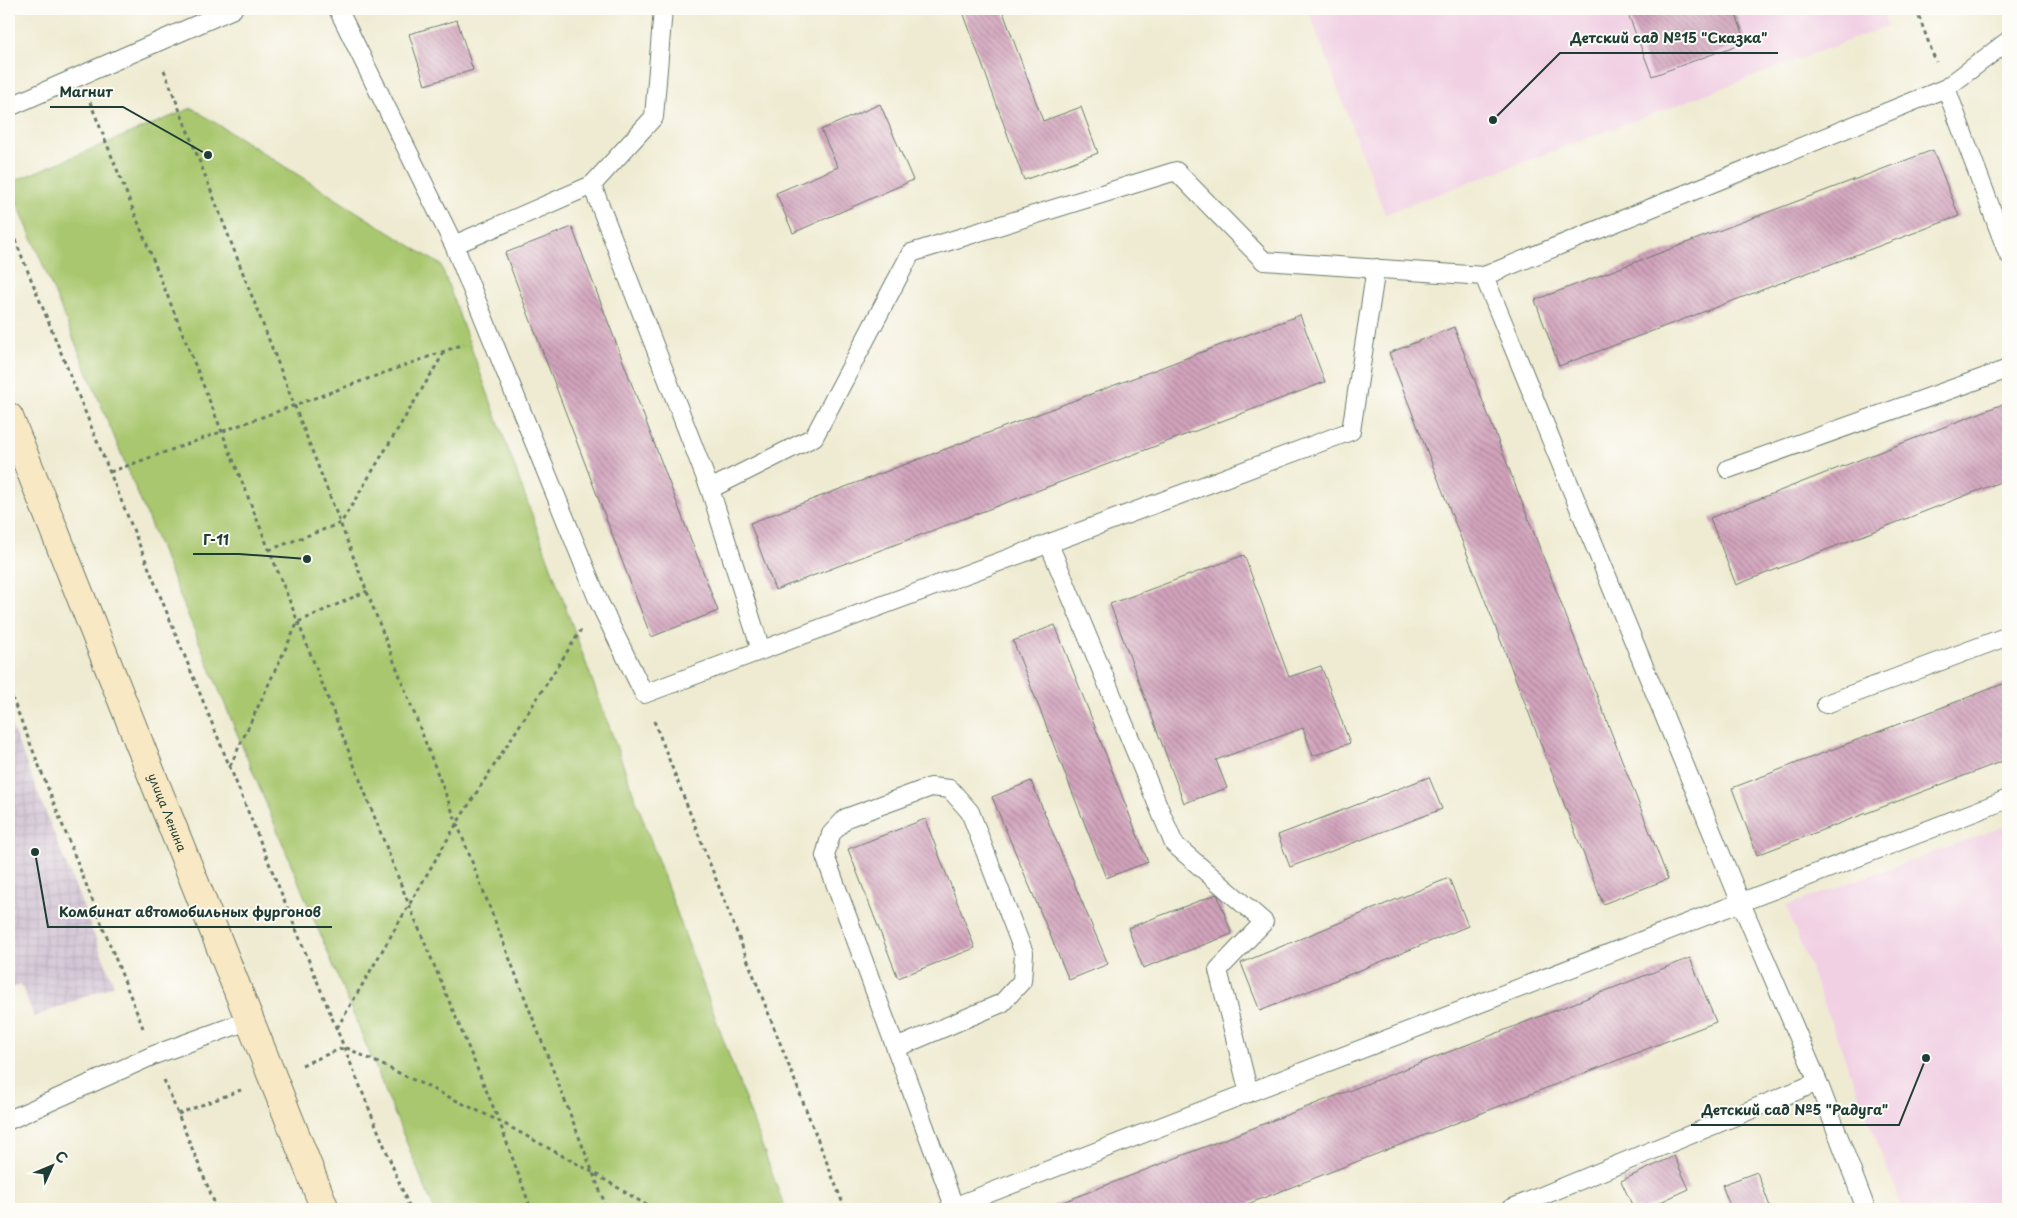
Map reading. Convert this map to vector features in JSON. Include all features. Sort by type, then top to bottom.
[{"type":"main road","name":"улица Ленина","points":[[9,417],[325,1209]]},
{"type":"lane","points":[[9,107],[233,9]]},
{"type":"lane","points":[[338,9],[454,245],[599,602],[644,694],[1351,431],[1376,268]]},
{"type":"lane","points":[[454,245],[592,185],[654,117],[663,9]]},
{"type":"lane","points":[[710,489],[814,437],[912,253],[1176,172],[1264,261],[1484,276],[1946,88],[2008,42]]},
{"type":"lane","points":[[1946,88],[2008,254]]},
{"type":"lane","points":[[592,185],[710,489],[761,650]]},
{"type":"lane","points":[[1484,276],[1741,903],[1818,1082],[1866,1209]]},
{"type":"lane","points":[[1728,469],[2008,369]]},
{"type":"lane","points":[[1049,544],[1174,844],[1264,922],[1218,970],[1249,1093]]},
{"type":"lane","points":[[1826,704],[2008,636]]},
{"type":"lane","points":[[896,1048],[1002,1003],[1022,981],[1024,953],[970,812],[950,788],[931,786],[846,818],[832,834],[825,856],[953,1208],[2008,799]]},
{"type":"lane","points":[[9,1120],[154,1055],[250,1020]]},
{"type":"lane","points":[[1510,1209],[1818,1082]]},
{"type":"path","points":[[1916,9],[1946,88]]},
{"type":"path","points":[[154,43],[607,1209]]},
{"type":"path","points":[[80,76],[409,906],[499,1121],[531,1209]]},
{"type":"path","points":[[9,225],[410,1209]]},
{"type":"path","points":[[110,472],[491,334]]},
{"type":"path","points":[[269,550],[341,523],[445,351]]},
{"type":"path","points":[[230,766],[298,622],[367,591]]},
{"type":"path","points":[[337,1028],[457,823],[599,602]]},
{"type":"path","points":[[9,690],[217,1209]]},
{"type":"path","points":[[644,694],[845,1209]]},
{"type":"path","points":[[178,1114],[272,1078],[345,1047],[499,1121],[592,1172],[653,1209]]},
{"type":"shaded area","points":[[1308,9],[1882,9],[1888,26],[1385,214]]},
{"type":"shaded area","points":[[9,720],[114,985],[34,1017],[21,984],[9,989]]},
{"type":"shaded area","points":[[2008,825],[2008,1209],[1903,1209],[1786,906]]},
{"type":"green space","points":[[192,108],[441,265],[785,1209],[434,1209],[9,183]]},
{"type":"building","points":[[962,9],[1002,9],[1043,121],[1081,107],[1098,153],[1024,180]]},
{"type":"building","points":[[1633,9],[1734,9],[1746,42],[1652,76],[1627,11]]},
{"type":"building","points":[[457,20],[473,70],[425,85],[409,34]]},
{"type":"building","points":[[880,104],[913,180],[793,233],[776,193],[838,167],[821,130]]},
{"type":"building","points":[[1933,150],[1959,216],[1559,366],[1535,300]]},
{"type":"building","points":[[572,227],[718,611],[651,637],[505,253]]},
{"type":"building","points":[[1300,315],[1325,382],[775,590],[750,523]]},
{"type":"building","points":[[1454,327],[1668,879],[1603,904],[1389,353]]},
{"type":"building","points":[[2008,402],[2008,479],[1736,585],[1710,518]]},
{"type":"building","points":[[1244,555],[1289,677],[1321,666],[1350,743],[1313,756],[1303,728],[1216,760],[1227,788],[1184,803],[1110,604]]},
{"type":"building","points":[[1055,625],[1148,862],[1106,878],[1013,641]]},
{"type":"building","points":[[2008,682],[2008,759],[1757,855],[1732,788]]},
{"type":"building","points":[[1429,777],[1442,809],[1290,867],[1278,835]]},
{"type":"building","points":[[1031,781],[1108,964],[1069,980],[992,797]]},
{"type":"building","points":[[925,819],[975,948],[898,978],[848,849]]},
{"type":"building","points":[[1449,878],[1468,926],[1260,1011],[1241,963]]},
{"type":"building","points":[[1217,894],[1232,934],[1143,968],[1128,928]]},
{"type":"building","points":[[1690,958],[1716,1022],[1235,1209],[1045,1209]]},
{"type":"building","points":[[1674,1156],[1689,1189],[1645,1209],[1634,1209],[1621,1181]]},
{"type":"building","points":[[1757,1172],[1771,1209],[1731,1209],[1722,1185]]},
{"type":"place","name":"Детский сад №15 \"Сказка\"","points":[[1493,120]]},
{"type":"place","name":"Магнит","points":[[208,155]]},
{"type":"place","name":"Г-11","points":[[307,559]]},
{"type":"place","name":"Комбинат автомобильных фургонов","points":[[35,852]]},
{"type":"place","name":"Детский сад №5 \"Радуга\"","points":[[1926,1058]]}]
